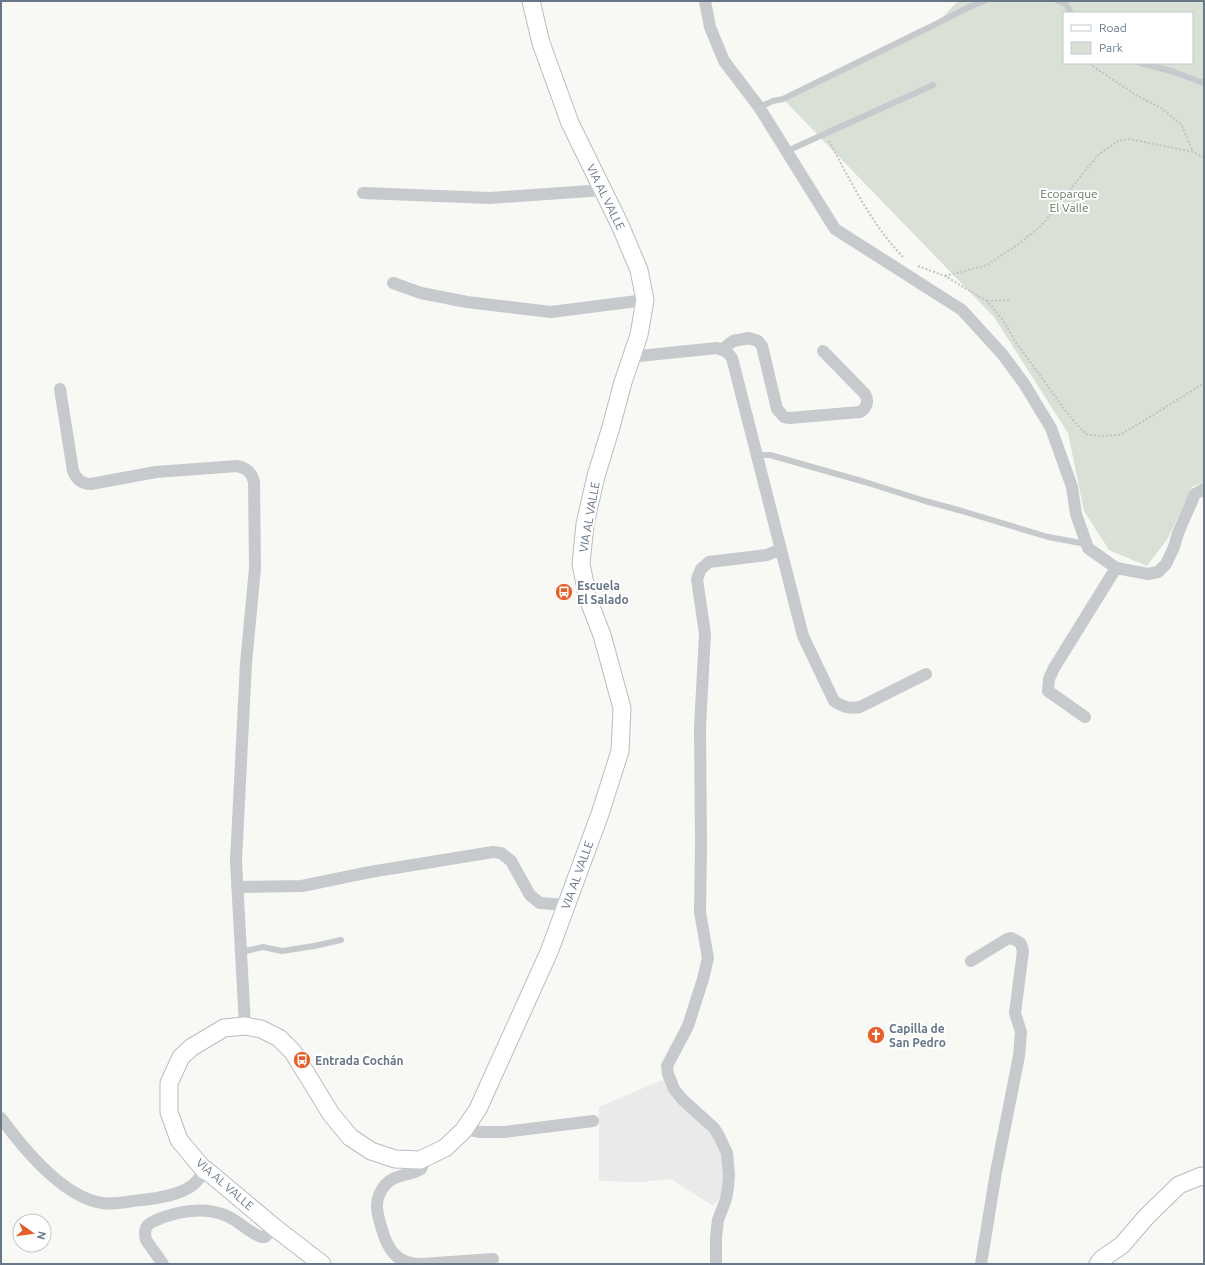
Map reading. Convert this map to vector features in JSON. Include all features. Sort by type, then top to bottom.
[{"type":"main road","name":"VIA AL VALLE","points":[[322,1264],[274,1228],[206,1170],[205,1171],[179,1140],[169,1112],[169,1083],[181,1057],[192,1047],[224,1028],[246,1026],[261,1030],[279,1038],[293,1052],[331,1114],[350,1137],[371,1152],[395,1159],[420,1160],[445,1148],[464,1129],[478,1109],[519,1021],[549,952],[600,814],[620,751],[622,708],[602,635],[588,599],[581,564],[585,524],[596,476],[623,382],[639,335],[645,300],[639,270],[620,225],[570,123],[541,43],[531,1]]},
{"type":"main road","points":[[1098,1264],[1102,1259],[1122,1245],[1147,1216],[1179,1185],[1204,1176]]},
{"type":"street","points":[[705,1],[710,27],[724,61],[759,106],[835,229],[962,310],[1003,354],[1025,385],[1051,428],[1072,487],[1076,514],[1088,548],[1116,568],[1148,574],[1158,572],[1166,564],[1195,494],[1204,489]]},
{"type":"street","points":[[363,193],[490,198],[604,190]]},
{"type":"street","points":[[393,283],[421,293],[467,302],[551,312],[645,300]]},
{"type":"street","points":[[723,349],[733,341],[748,338],[755,339],[760,343],[777,409],[784,417],[790,418],[863,411],[867,405],[865,394],[823,351]]},
{"type":"street","points":[[633,353],[639,356],[717,348],[723,349],[732,358],[803,636],[834,701],[848,708],[860,707],[926,674]]},
{"type":"street","points":[[60,389],[73,471],[77,478],[83,483],[91,484],[156,472],[233,466],[246,469],[253,477],[255,568],[246,663],[236,861],[246,1026]]},
{"type":"street","points":[[716,1264],[716,1237],[718,1220],[726,1199],[728,1187],[729,1175],[726,1153],[714,1128],[683,1100],[674,1089],[668,1074],[667,1066],[688,1026],[708,958],[700,912],[700,727],[705,634],[697,579],[701,569],[709,562],[767,555],[781,549]]},
{"type":"street","points":[[1085,717],[1048,691],[1049,679],[1054,668],[1116,568]]},
{"type":"street","points":[[237,887],[302,886],[370,872],[493,852],[501,853],[512,861],[530,895],[540,903],[566,905]]},
{"type":"street","points":[[971,962],[1007,939],[1015,939],[1021,944],[1023,950],[1015,1013],[1021,1032],[1019,1056],[996,1172],[981,1264]]},
{"type":"street","points":[[1,1118],[20,1143],[47,1170],[68,1188],[87,1199],[102,1203],[117,1204],[135,1200],[150,1199],[180,1191],[193,1185],[206,1170]]},
{"type":"street","points":[[464,1129],[481,1132],[504,1132],[593,1121]]},
{"type":"street","points":[[430,1155],[421,1169],[394,1178],[389,1181],[381,1191],[377,1204],[377,1211],[385,1240],[392,1252],[409,1263],[422,1264],[493,1259]]},
{"type":"street","points":[[163,1264],[146,1240],[146,1228],[151,1222],[177,1213],[196,1210],[228,1216],[260,1237],[265,1237],[274,1228]]},
{"type":"lane","points":[[759,106],[784,99],[984,1]]},
{"type":"lane","points":[[1058,1],[1066,4],[1070,12]]},
{"type":"lane","points":[[1144,64],[1171,71],[1204,83]]},
{"type":"lane","points":[[788,151],[933,85]]},
{"type":"lane","points":[[757,455],[770,455],[1048,537],[1086,544]]},
{"type":"lane","points":[[241,952],[263,947],[282,951],[341,940]]},
{"type":"path","points":[[1090,64],[1136,95],[1161,108],[1181,124],[1193,152]]},
{"type":"path","points":[[825,134],[875,223],[905,259]]},
{"type":"path","points":[[945,276],[986,265],[1020,243],[1041,226],[1098,155],[1118,142],[1130,139],[1193,152],[1204,158]]},
{"type":"path","points":[[917,266],[945,276],[987,301],[1002,319],[1015,341],[1071,418],[1086,434],[1099,436],[1119,435],[1204,383]]},
{"type":"path","points":[[987,301],[1010,300]]},
{"type":"shaded area","points":[[662,1080],[708,1123],[728,1162],[722,1196],[713,1206],[671,1179],[641,1182],[599,1181],[599,1107]]},
{"type":"green space","name":"Ecoparque El Valle","points":[[958,1],[1204,1],[1204,482],[1192,487],[1168,538],[1147,566],[1109,550],[1084,511],[1068,433],[994,317],[783,99],[936,24]]},
{"type":"place","name":"Escuela El Salado","points":[[564,592]]},
{"type":"place","name":"Capilla de San Pedro","points":[[876,1035]]},
{"type":"place","name":"Entrada Cochán","points":[[302,1060]]}]
